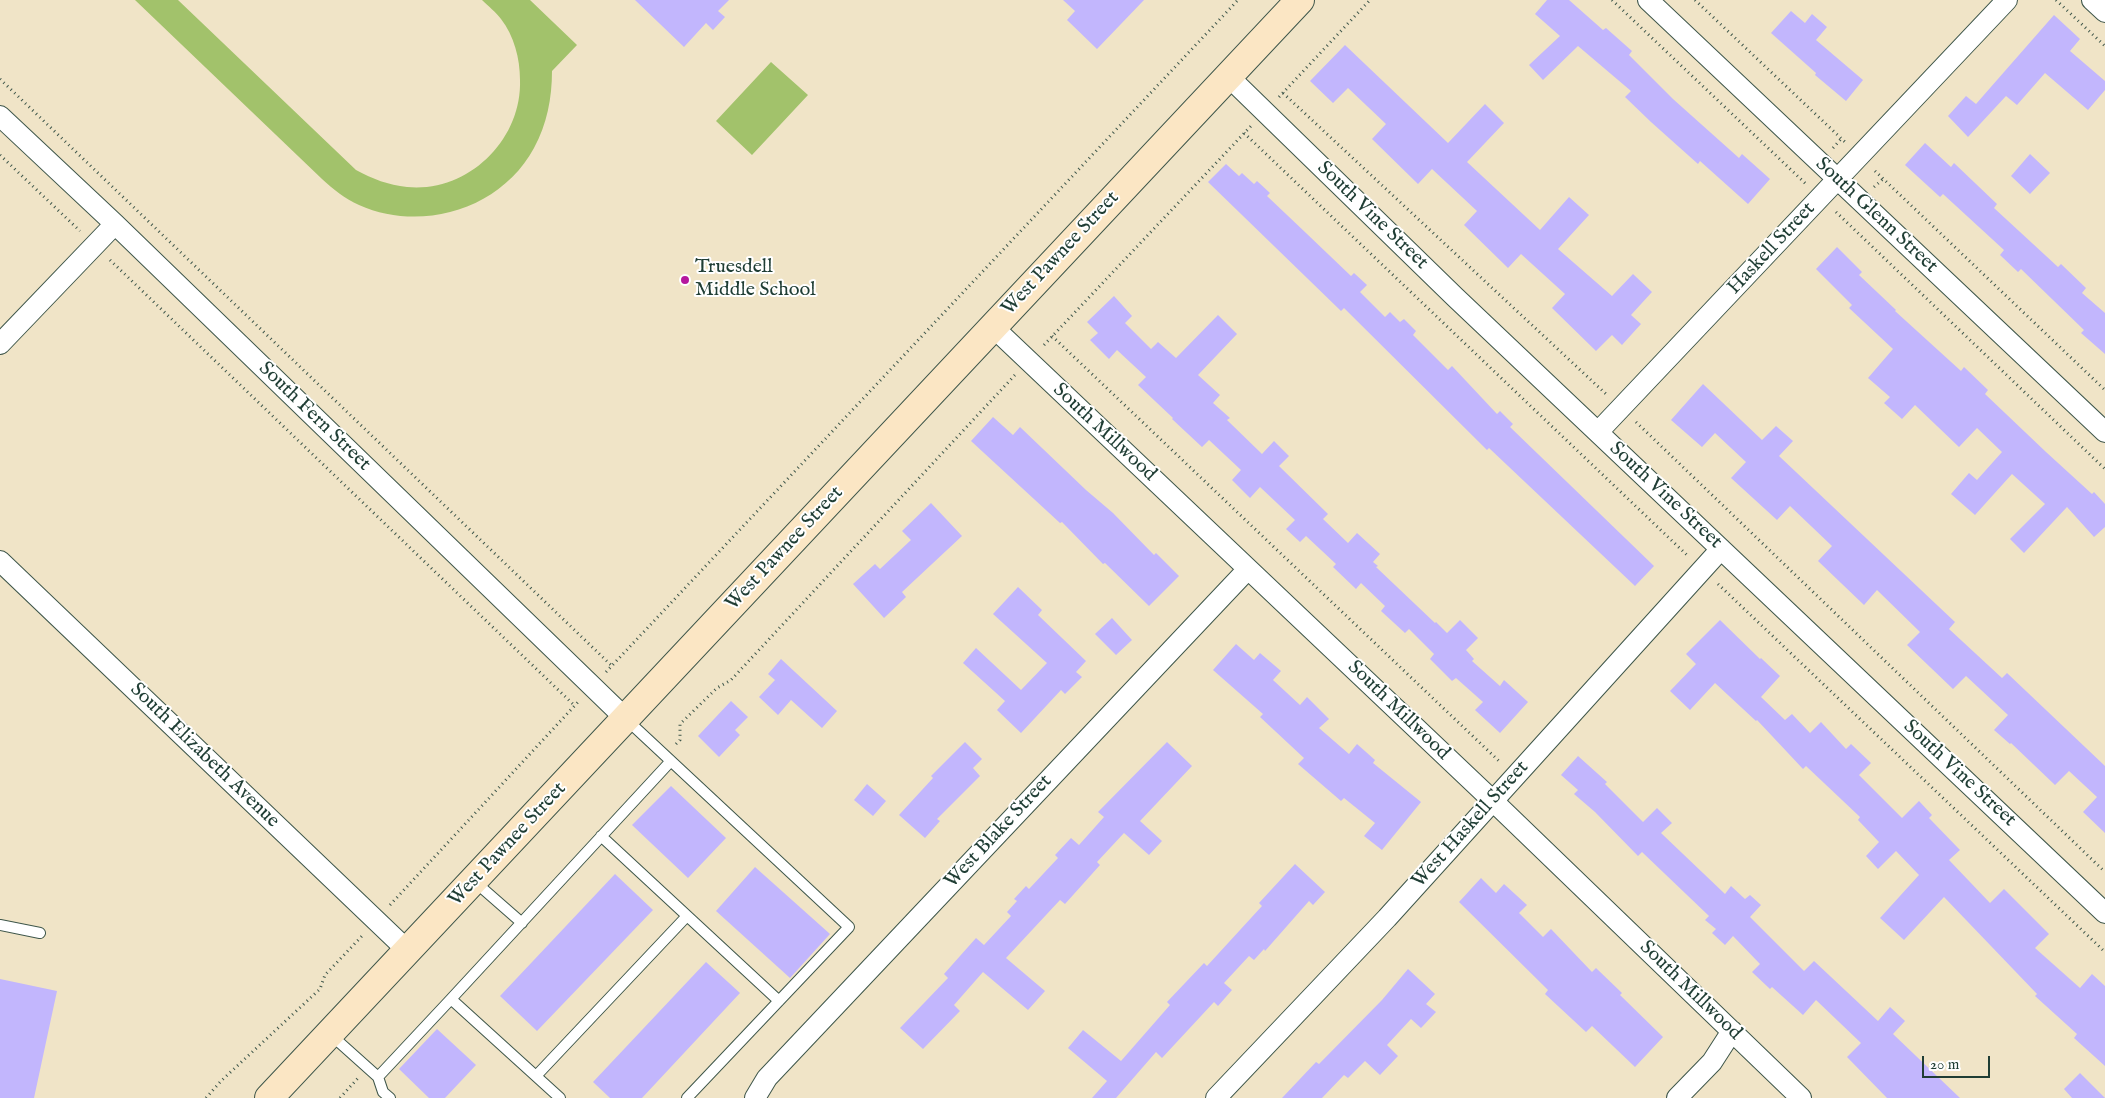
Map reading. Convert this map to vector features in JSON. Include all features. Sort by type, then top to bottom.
[{"type":"main road","name":"West Pawnee Street","points":[[269,1098],[1300,0]]},
{"type":"street","name":"South Glenn Street","points":[[1648,0],[2105,432]]},
{"type":"street","name":"Haskell Street","points":[[1598,432],[2007,0]]},
{"type":"street","points":[[2092,0],[2105,12]]},
{"type":"street","name":"South Vine Street","points":[[1228,76],[1455,297],[2105,913]]},
{"type":"street","name":"South Fern Street","points":[[0,116],[115,224],[626,719]]},
{"type":"street","points":[[0,344],[115,224]]},
{"type":"street","name":"South Millwood","points":[[993,327],[1493,801],[1801,1098]]},
{"type":"street","name":"West Haskell Street","points":[[1216,1098],[1387,918],[1721,549]]},
{"type":"street","name":"South Elizabeth Avenue","points":[[0,561],[408,951]]},
{"type":"street","name":"West Blake Street","points":[[756,1098],[767,1078],[1248,568]]},
{"type":"street","points":[[1677,1098],[1712,1062],[1732,1031]]},
{"type":"lane","points":[[626,719],[849,927],[687,1098]]},
{"type":"lane","points":[[378,1077],[522,923],[601,836],[667,759]]},
{"type":"lane","points":[[601,836],[779,1001]]},
{"type":"lane","points":[[474,881],[522,923]]},
{"type":"lane","points":[[536,1076],[687,916]]},
{"type":"lane","points":[[0,924],[40,933]]},
{"type":"lane","points":[[451,999],[560,1098]]},
{"type":"lane","points":[[330,1034],[378,1077],[384,1092],[390,1098]]},
{"type":"path","points":[[206,1098],[320,989],[325,975],[592,686],[1238,0]]},
{"type":"path","points":[[667,759],[680,740],[680,724],[717,688],[731,680],[1052,336],[1370,0]]},
{"type":"path","points":[[1612,0],[2105,469]]},
{"type":"path","points":[[1694,0],[2105,390]]},
{"type":"path","points":[[2056,0],[2105,46]]},
{"type":"path","points":[[0,79],[612,666]]},
{"type":"path","points":[[1283,93],[1621,408],[2105,872]]},
{"type":"path","points":[[1244,133],[2105,952]]},
{"type":"path","points":[[0,155],[575,706]]},
{"type":"path","points":[[1052,336],[1500,762]]},
{"type":"path","points":[[340,1098],[368,1068]]},
{"type":"green space","points":[[135,0],[178,0],[356,170],[393,185],[407,187],[429,187],[451,181],[470,172],[487,158],[501,142],[512,123],[518,102],[519,64],[513,40],[506,26],[497,14],[482,0],[530,0],[577,45],[552,71],[550,101],[542,130],[534,148],[520,169],[502,187],[481,200],[458,210],[433,215],[408,216],[383,213],[359,205],[335,190]]},
{"type":"green space","points":[[771,62],[808,95],[752,155],[716,121]]},
{"type":"building","points":[[635,0],[729,0],[718,11],[725,17],[713,30],[706,23],[684,47]]},
{"type":"building","points":[[1063,0],[1144,0],[1097,49],[1067,20],[1075,11]]},
{"type":"building","points":[[1547,0],[1569,0],[1603,30],[1606,28],[1632,51],[1629,55],[1673,99],[1739,158],[1742,154],[1770,179],[1748,204],[1700,161],[1698,164],[1651,122],[1625,97],[1631,91],[1578,46],[1543,80],[1529,65],[1560,36],[1535,14]]},
{"type":"building","points":[[1791,11],[1805,23],[1812,14],[1827,27],[1816,40],[1863,80],[1846,101],[1815,75],[1816,73],[1771,33]]},
{"type":"building","points":[[2054,15],[2080,39],[2070,51],[2105,81],[2105,90],[2088,110],[2045,73],[2017,105],[2006,96],[1968,137],[1948,116],[1966,96],[1976,104]]},
{"type":"building","points":[[1345,45],[1448,143],[1485,104],[1504,123],[1467,162],[1540,230],[1569,197],[1589,215],[1558,249],[1612,296],[1633,274],[1652,292],[1631,315],[1641,324],[1622,345],[1612,335],[1596,351],[1552,308],[1565,294],[1521,254],[1508,268],[1464,225],[1477,211],[1432,169],[1418,184],[1372,139],[1386,124],[1348,88],[1333,103],[1310,81]]},
{"type":"building","points":[[1925,143],[1951,167],[1954,163],[1997,204],[1994,208],[2058,267],[2061,264],[2086,288],[2082,293],[2105,313],[2105,354],[2081,333],[2084,330],[2021,269],[2018,272],[2000,255],[2004,250],[1943,194],[1940,197],[1905,165]]},
{"type":"building","points":[[2030,154],[2050,173],[2030,194],[2011,176]]},
{"type":"building","points":[[1226,164],[1239,176],[1242,173],[1254,184],[1257,181],[1270,193],[1267,196],[1351,276],[1354,273],[1367,285],[1360,292],[1385,317],[1390,312],[1400,322],[1404,319],[1416,331],[1413,335],[1448,370],[1452,366],[1497,414],[1500,411],[1513,424],[1510,427],[1654,566],[1635,586],[1489,448],[1487,450],[1344,308],[1341,311],[1208,182]]},
{"type":"building","points":[[1837,247],[1862,272],[1859,275],[1895,311],[1961,371],[1964,367],[1988,390],[1985,394],[2092,494],[2094,492],[2105,504],[2105,527],[2094,537],[2067,507],[2024,553],[2010,539],[2045,504],[2012,474],[1975,515],[1951,494],[1969,473],[1977,480],[2002,452],[1977,428],[1959,447],[1915,405],[1902,419],[1884,403],[1890,397],[1868,378],[1893,349],[1849,308],[1852,305],[1816,269]]},
{"type":"building","points":[[1114,296],[1132,316],[1125,323],[1151,349],[1158,342],[1176,358],[1218,315],[1237,334],[1198,375],[1220,395],[1213,403],[1230,418],[1227,420],[1262,454],[1274,441],[1289,456],[1279,466],[1328,514],[1323,519],[1348,543],[1357,533],[1380,554],[1373,562],[1378,566],[1376,567],[1435,623],[1447,633],[1460,620],[1478,638],[1466,650],[1474,659],[1472,661],[1500,686],[1504,680],[1528,702],[1500,733],[1475,710],[1483,702],[1456,678],[1452,681],[1430,659],[1434,654],[1409,629],[1405,633],[1381,611],[1385,606],[1361,583],[1356,589],[1333,567],[1336,564],[1306,536],[1300,542],[1286,529],[1295,520],[1260,487],[1250,498],[1232,480],[1241,470],[1209,440],[1202,447],[1172,419],[1138,385],[1146,377],[1117,350],[1109,359],[1090,340],[1098,333],[1087,322]]},
{"type":"building","points":[[1703,384],[1762,440],[1776,426],[1793,441],[1779,456],[1955,622],[1949,629],[2002,678],[2007,673],[2105,766],[2105,833],[2083,812],[2097,797],[2069,771],[2055,785],[2011,743],[1994,730],[2008,715],[1966,676],[1953,689],[1907,645],[1920,632],[1877,590],[1864,605],[1818,561],[1832,546],[1790,506],[1777,520],[1731,478],[1746,462],[1715,433],[1702,447],[1671,420]]},
{"type":"building","points":[[993,417],[1013,435],[1020,427],[1113,513],[1154,555],[1156,553],[1179,576],[1149,606],[1105,563],[1103,564],[1062,522],[1060,523],[971,441]]},
{"type":"building","points":[[931,503],[962,536],[902,592],[906,597],[884,618],[853,584],[875,564],[880,569],[911,540],[902,531]]},
{"type":"building","points":[[1018,587],[1042,610],[1038,615],[1086,661],[1076,672],[1082,677],[1065,694],[1061,690],[1021,733],[997,710],[1005,701],[963,663],[976,648],[1021,690],[1047,663],[993,614]]},
{"type":"building","points":[[1112,618],[1132,640],[1116,655],[1095,634]]},
{"type":"building","points":[[1720,620],[1780,676],[1761,697],[1785,720],[1792,714],[1810,733],[1821,722],[1846,749],[1851,744],[1871,763],[1859,775],[1902,818],[1919,801],[1932,815],[1929,818],[1960,850],[1949,860],[1990,903],[2004,889],[2049,934],[2035,948],[2080,988],[2092,974],[2105,986],[2105,1066],[2074,1038],[2077,1034],[2035,996],[2037,994],[1944,897],[1904,940],[1880,918],[1919,875],[1896,851],[1878,869],[1866,856],[1879,842],[1858,820],[1860,817],[1806,766],[1803,769],[1757,720],[1715,683],[1690,710],[1670,691],[1696,664],[1686,654]]},
{"type":"building","points":[[1236,644],[1254,660],[1260,653],[1281,671],[1273,680],[1300,705],[1307,697],[1329,719],[1319,728],[1349,754],[1357,744],[1375,760],[1373,763],[1421,802],[1382,850],[1364,836],[1375,823],[1344,798],[1341,801],[1298,764],[1304,758],[1260,717],[1263,714],[1213,670]]},
{"type":"building","points":[[781,659],[837,711],[822,728],[791,700],[778,715],[759,697],[775,680],[768,674]]},
{"type":"building","points":[[731,701],[748,717],[735,730],[740,735],[719,757],[698,736]]},
{"type":"building","points":[[965,742],[982,759],[973,768],[980,776],[937,819],[940,821],[925,838],[899,815],[933,778],[931,776]]},
{"type":"building","points":[[1167,742],[1192,766],[1140,821],[1162,841],[1149,855],[1124,833],[1097,862],[1100,865],[1065,904],[1060,900],[1006,958],[1045,991],[1028,1010],[983,972],[954,1005],[960,1011],[923,1049],[900,1028],[948,978],[944,974],[976,938],[984,945],[1011,916],[1007,912],[1017,901],[1014,899],[1026,886],[1029,889],[1058,858],[1055,855],[1071,838],[1079,845],[1104,817],[1098,812]]},
{"type":"building","points":[[1578,756],[1607,782],[1605,784],[1643,822],[1657,808],[1672,823],[1661,833],[1725,894],[1731,886],[1745,899],[1750,895],[1761,905],[1750,917],[1804,971],[1814,961],[1878,1021],[1890,1007],[1905,1021],[1893,1034],[1960,1098],[1887,1098],[1847,1057],[1861,1043],[1816,1000],[1803,1015],[1772,987],[1770,989],[1752,972],[1760,964],[1733,936],[1725,945],[1712,933],[1716,929],[1705,920],[1709,916],[1642,852],[1638,856],[1595,812],[1574,794],[1578,790],[1561,775]]},
{"type":"building","points":[[867,784],[886,801],[873,816],[854,800]]},
{"type":"building","points":[[671,786],[726,838],[688,878],[632,825]]},
{"type":"building","points":[[1295,864],[1325,892],[1313,905],[1309,901],[1265,951],[1264,949],[1254,960],[1249,956],[1224,983],[1232,990],[1218,1006],[1214,1002],[1162,1058],[1156,1052],[1116,1098],[1092,1098],[1107,1081],[1068,1048],[1083,1030],[1121,1061],[1170,1005],[1167,1002],[1204,963],[1207,966],[1262,906],[1259,903]]},
{"type":"building","points":[[755,867],[830,934],[790,978],[716,911]]},
{"type":"building","points":[[615,874],[653,910],[537,1031],[500,996]]},
{"type":"building","points":[[1481,878],[1496,893],[1504,884],[1527,905],[1519,913],[1543,937],[1551,929],[1592,972],[1596,968],[1622,993],[1620,995],[1663,1037],[1635,1067],[1592,1026],[1586,1032],[1545,994],[1548,990],[1459,902]]},
{"type":"building","points":[[706,962],[740,993],[642,1098],[610,1098],[593,1082]]},
{"type":"building","points":[[1408,969],[1435,994],[1426,1004],[1436,1012],[1421,1028],[1411,1019],[1387,1045],[1398,1056],[1380,1075],[1365,1061],[1348,1078],[1344,1075],[1322,1098],[1282,1098],[1316,1062],[1319,1064],[1382,1000]]},
{"type":"building","points":[[0,979],[57,991],[34,1098],[0,1098]]},
{"type":"building","points":[[437,1029],[476,1065],[445,1098],[429,1098],[399,1069]]},
{"type":"building","points":[[2080,1073],[2105,1098],[2072,1098],[2064,1089]]},
{"type":"place","name":"Truesdell Middle School","points":[[685,280]]}]
